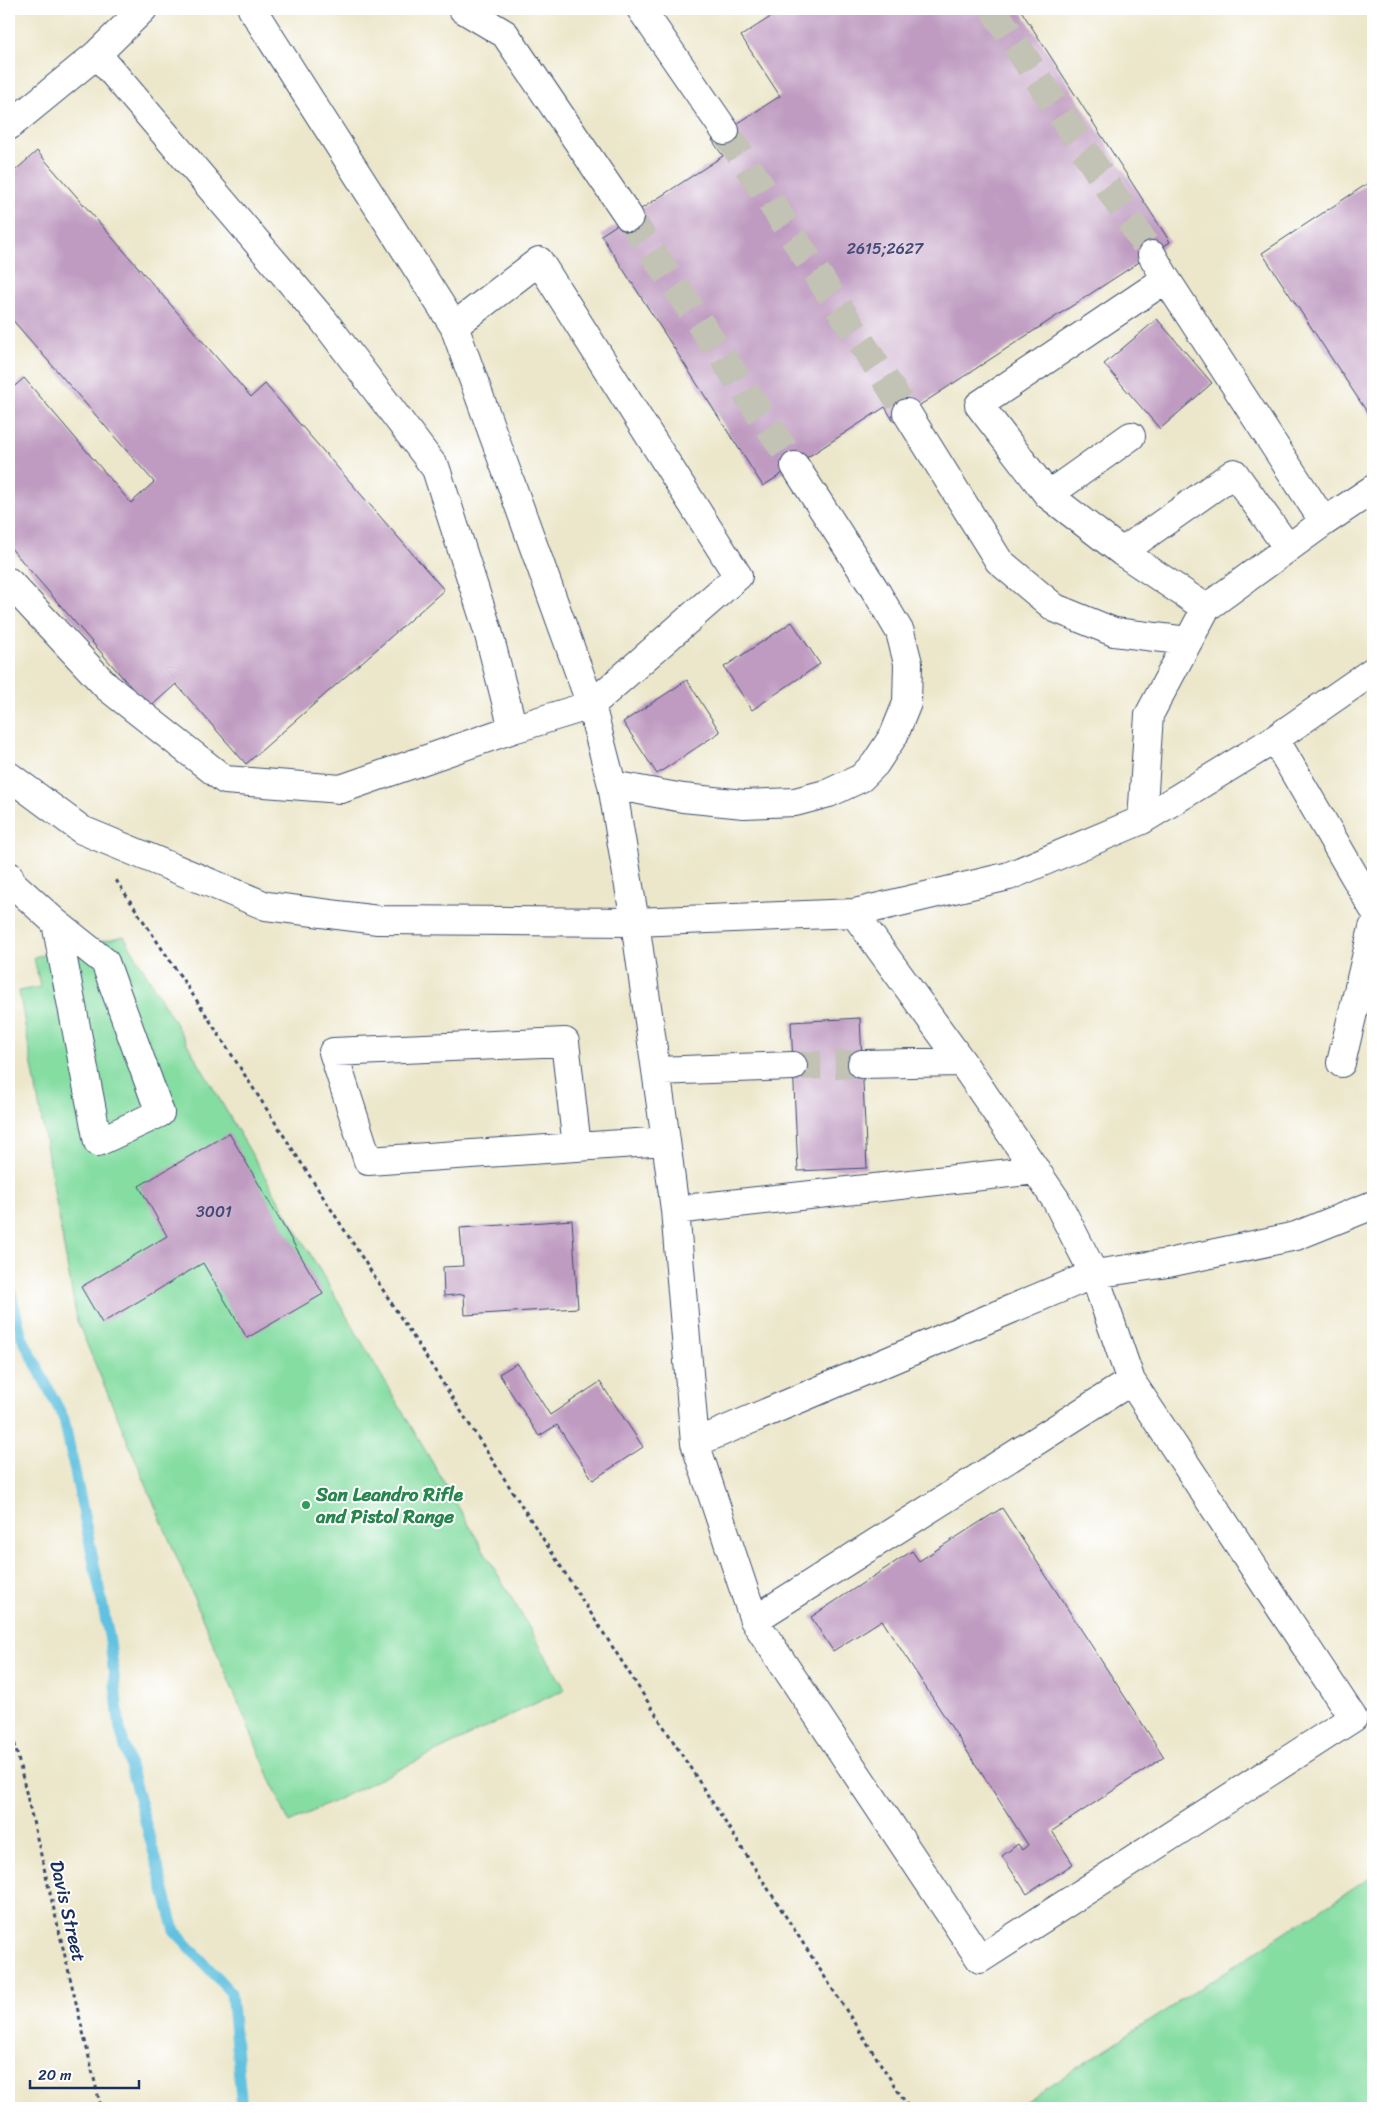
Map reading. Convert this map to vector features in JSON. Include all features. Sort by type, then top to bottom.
[{"type":"lane","points":[[9,126],[97,54],[143,9]]},
{"type":"lane","points":[[252,9],[454,326],[591,705],[612,786],[635,922],[657,1071],[675,1210],[695,1443],[754,1620],[980,1959],[1363,1722],[1131,1381],[1094,1274],[1056,1200],[962,1062],[854,913]]},
{"type":"lane","points":[[463,9],[505,34],[629,217]]},
{"type":"lane","points":[[641,9],[725,131]]},
{"type":"lane","points":[[97,54],[324,321],[436,469],[488,631],[513,729]]},
{"type":"lane","points":[[1152,254],[1166,279],[1324,522]]},
{"type":"lane","points":[[9,582],[107,687],[225,780],[342,789],[513,729],[591,705],[738,576],[539,261],[454,326]]},
{"type":"lane","points":[[1166,279],[980,405],[1048,495],[1122,552],[1206,608]]},
{"type":"lane","points":[[907,413],[999,561],[1055,608],[1114,632],[1188,641]]},
{"type":"lane","points":[[1048,495],[1131,436]]},
{"type":"lane","points":[[612,786],[682,798],[744,804],[795,802],[829,792],[861,778],[876,764],[894,735],[907,703],[908,663],[900,632],[795,466]]},
{"type":"lane","points":[[1122,552],[1234,473],[1288,548]]},
{"type":"lane","points":[[1142,820],[1149,715],[1206,608],[1324,522],[1373,489]]},
{"type":"lane","points":[[9,776],[82,830],[266,906],[378,920],[635,922],[854,913],[1009,876],[1142,820],[1275,740],[1373,671]]},
{"type":"lane","points":[[1275,740],[1373,908]]},
{"type":"lane","points":[[9,876],[12,883],[56,923],[105,962],[160,1113],[98,1142],[56,923]]},
{"type":"lane","points":[[1342,1063],[1373,928]]},
{"type":"lane","points":[[577,1147],[565,1042],[333,1052],[368,1161],[577,1147],[666,1140]]},
{"type":"lane","points":[[862,1064],[962,1062]]},
{"type":"lane","points":[[657,1071],[793,1066]]},
{"type":"lane","points":[[675,1210],[1036,1170]]},
{"type":"lane","points":[[695,1443],[1094,1274],[1168,1262],[1296,1236],[1373,1205]]},
{"type":"lane","points":[[754,1620],[1131,1381]]},
{"type":"path","points":[[114,878],[201,1006],[908,2108]]},
{"type":"path","name":"Davis Street","points":[[9,1720],[101,2108]]},
{"type":"green space","name":"San Leandro Rifle and Pistol Range","points":[[124,936],[565,1689],[289,1823],[77,1321],[19,991],[40,987],[34,957]]},
{"type":"green space","points":[[1373,1876],[1373,2108],[1015,2108]]},
{"type":"building","points":[[783,9],[1020,9],[1170,242],[894,422],[885,407],[763,486],[601,235],[723,156],[712,140],[780,96],[741,36]]},
{"type":"building","points":[[37,151],[251,397],[265,384],[444,590],[246,764],[176,684],[149,708],[9,546],[9,391],[24,378],[131,503],[154,482],[9,316],[9,176]]},
{"type":"building","points":[[1373,180],[1373,416],[1371,418],[1262,253]]},
{"type":"building","points":[[1157,319],[1212,383],[1160,429],[1104,364]]},
{"type":"building","points":[[792,622],[820,664],[752,710],[724,667]]},
{"type":"building","points":[[687,680],[720,732],[657,774],[623,722]]},
{"type":"building","points":[[860,1018],[867,1168],[798,1171],[791,1022]]},
{"type":"building","points":[[229,1133],[323,1294],[247,1338],[203,1263],[102,1323],[81,1287],[167,1236],[139,1186]]},
{"type":"building","points":[[572,1220],[578,1308],[465,1315],[464,1294],[444,1296],[443,1267],[463,1266],[460,1228]]},
{"type":"building","points":[[517,1363],[550,1415],[600,1382],[643,1447],[593,1480],[557,1425],[539,1436],[499,1374]]},
{"type":"building","points":[[1002,1508],[1164,1757],[1052,1831],[1073,1864],[1027,1894],[1002,1856],[1018,1844],[1022,1850],[1028,1845],[882,1620],[833,1651],[811,1617],[912,1551],[919,1561]]},
{"type":"waterway","points":[[9,1285],[22,1337],[64,1419],[110,1641],[120,1729],[175,1931],[231,1993],[242,2108]]},
{"type":"tunnel","points":[[993,9],[1152,255]]},
{"type":"tunnel","points":[[725,131],[907,413]]},
{"type":"tunnel","points":[[629,217],[795,466]]},
{"type":"tunnel","points":[[793,1066],[862,1064]]},
{"type":"place","name":"San Leandro Rifle and Pistol Range","points":[[306,1505]]}]
